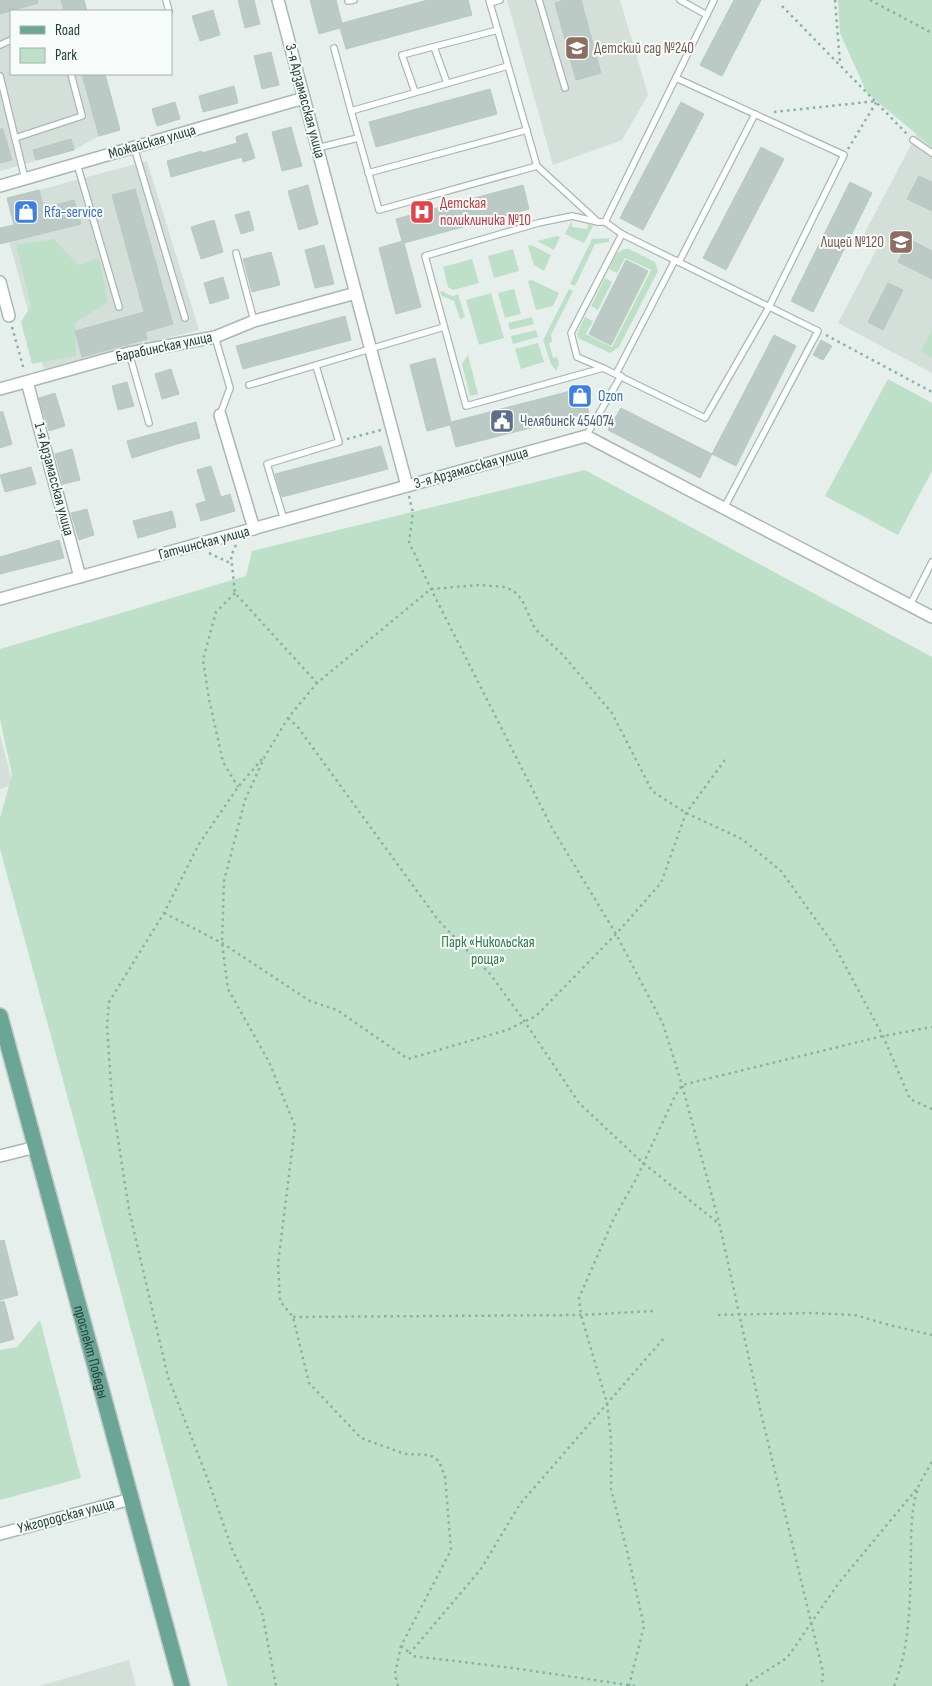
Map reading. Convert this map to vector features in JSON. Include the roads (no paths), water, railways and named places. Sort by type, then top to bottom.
[{"type":"main road","name":"проспект Победы","points":[[0,1016],[2,1033],[36,1147],[182,1686]]},
{"type":"street","name":"3-я Арзамасская улица","points":[[278,0],[407,486],[586,436]]},
{"type":"street","name":"Можайская улица","points":[[0,186],[304,98]]},
{"type":"street","points":[[0,282],[9,316]]},
{"type":"street","name":"Барабинская улица","points":[[0,389],[130,354],[215,337],[254,321],[356,294]]},
{"type":"street","name":"1-я Арзамасская улица","points":[[27,382],[80,577]]},
{"type":"street","points":[[220,415],[254,529]]},
{"type":"street","points":[[586,436],[932,617]]},
{"type":"street","name":"Гатчинская улица","points":[[0,599],[407,486]]},
{"type":"street","points":[[0,1156],[36,1147]]},
{"type":"street","name":"Ужгородская улица","points":[[0,1534],[131,1499]]},
{"type":"lane","points":[[348,0],[354,0]]},
{"type":"lane","points":[[500,0],[489,1],[537,166],[602,222],[622,234],[818,331],[724,508]]},
{"type":"lane","points":[[539,0],[565,88]]},
{"type":"lane","points":[[680,0],[707,15]]},
{"type":"lane","points":[[602,222],[714,0]]},
{"type":"lane","points":[[415,92],[402,55],[498,30]]},
{"type":"lane","points":[[434,47],[447,84]]},
{"type":"lane","points":[[334,48],[380,210],[537,166]]},
{"type":"lane","points":[[351,110],[508,66]]},
{"type":"lane","points":[[15,138],[82,116],[70,75]]},
{"type":"lane","points":[[0,76],[25,179]]},
{"type":"lane","points":[[622,234],[572,333],[577,357],[705,418],[769,307],[844,155],[676,78]]},
{"type":"lane","points":[[586,436],[755,114]]},
{"type":"lane","points":[[368,173],[527,130]]},
{"type":"lane","points":[[318,148],[358,138]]},
{"type":"lane","points":[[914,140],[932,153]]},
{"type":"lane","points":[[134,147],[185,318]]},
{"type":"lane","points":[[77,164],[119,307]]},
{"type":"lane","points":[[602,222],[572,216],[538,223],[425,256],[466,406],[603,368]]},
{"type":"lane","points":[[236,253],[254,321]]},
{"type":"lane","points":[[250,385],[444,327]]},
{"type":"lane","points":[[215,337],[230,388],[220,415]]},
{"type":"lane","points":[[130,354],[149,423]]},
{"type":"lane","points":[[284,520],[267,464],[339,442],[316,366]]},
{"type":"lane","points":[[910,605],[932,562]]},
{"type":"place","name":"Детский сад №240","points":[[577,48]]},
{"type":"place","name":"Rfa-service","points":[[26,212]]},
{"type":"place","name":"Детская поликлиника №10","points":[[422,212]]},
{"type":"place","name":"Лицей №120","points":[[901,242]]},
{"type":"place","name":"Ozon","points":[[580,396]]},
{"type":"place","name":"Челябинск 454074","points":[[502,421]]},
{"type":"park label","name":"Парк «Никольская роща»","points":[[488,950]]}]
